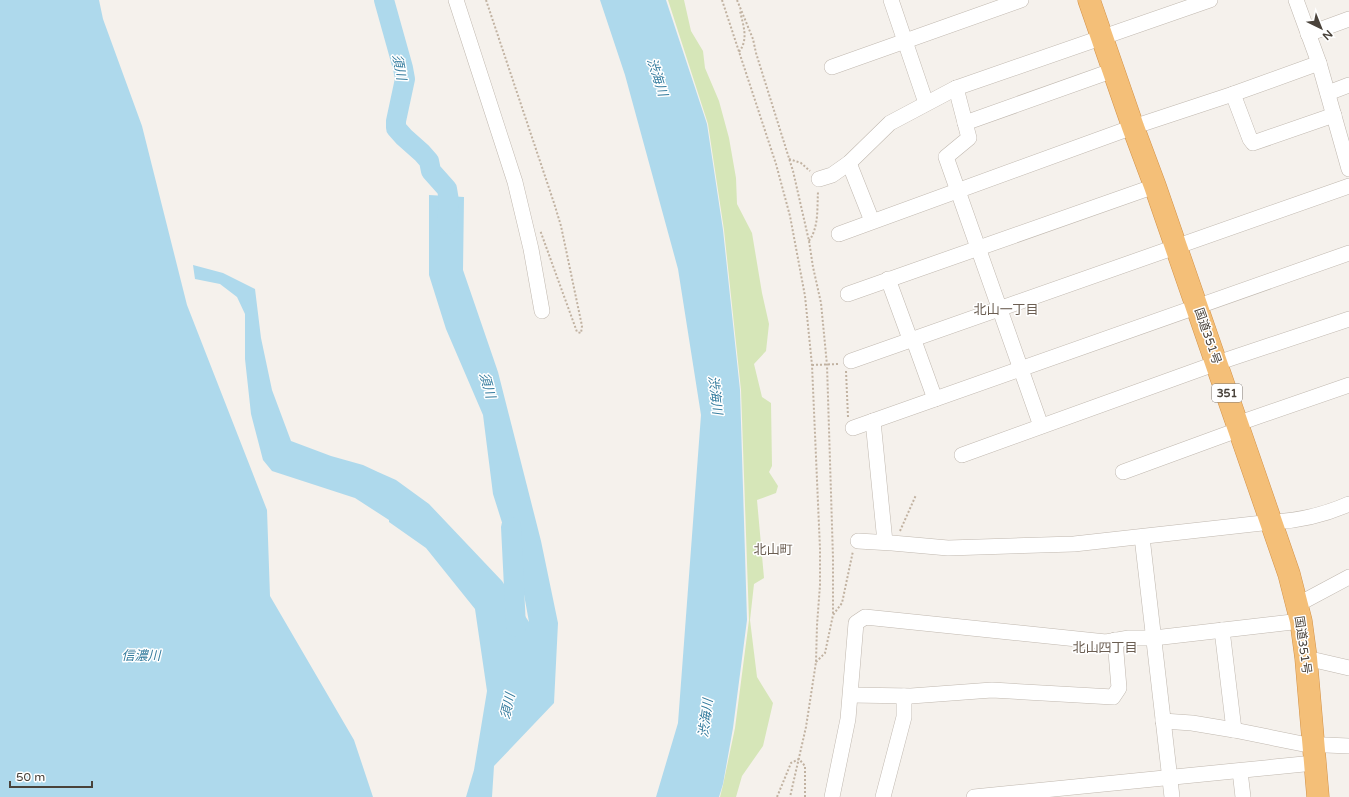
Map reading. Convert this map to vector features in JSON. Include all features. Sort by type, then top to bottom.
[{"type":"highway","name":"国道351号","points":[[1089,0],[1217,363],[1289,574],[1299,612],[1306,658],[1318,797]]},
{"type":"street","points":[[456,0],[515,182],[542,311]]},
{"type":"street","points":[[891,0],[926,103]]},
{"type":"street","points":[[832,67],[1021,0]]},
{"type":"street","points":[[819,179],[832,175],[849,163],[883,128],[900,117],[956,88],[1210,0]]},
{"type":"street","points":[[1296,0],[1328,93],[1349,169]]},
{"type":"street","points":[[1308,34],[1349,19]]},
{"type":"street","points":[[839,234],[956,190],[1318,63]]},
{"type":"street","points":[[965,122],[1114,70]]},
{"type":"street","points":[[1328,93],[1349,85]]},
{"type":"street","points":[[956,88],[969,138],[946,157],[956,190],[1041,426]]},
{"type":"street","points":[[1233,94],[1250,139],[1253,143],[1334,115]]},
{"type":"street","points":[[849,163],[872,221]]},
{"type":"street","points":[[848,294],[1155,186]]},
{"type":"street","points":[[848,362],[1349,186]]},
{"type":"street","points":[[853,428],[1349,253]]},
{"type":"street","points":[[888,279],[935,399]]},
{"type":"street","points":[[962,455],[1217,363],[1349,319]]},
{"type":"street","points":[[1123,472],[1235,431],[1238,425],[1245,421],[1349,385]]},
{"type":"street","points":[[873,421],[890,542]]},
{"type":"street","points":[[858,541],[890,542],[948,548],[1074,544],[1272,522],[1285,522],[1322,513],[1349,504]]},
{"type":"street","points":[[1142,537],[1172,797]]},
{"type":"street","points":[[832,797],[848,719],[856,623],[865,617],[1106,642],[1129,638],[1154,638],[1222,630],[1299,612],[1306,600],[1349,577]]},
{"type":"street","points":[[1222,630],[1234,730]]},
{"type":"street","points":[[851,695],[904,696],[992,690],[1113,697],[1119,688],[1115,640]]},
{"type":"street","points":[[1306,658],[1349,668]]},
{"type":"street","points":[[883,797],[904,717],[904,696]]},
{"type":"street","points":[[1163,721],[1192,723],[1303,744],[1314,754]]},
{"type":"street","points":[[974,797],[1096,791],[1170,778],[1240,771],[1349,746]]},
{"type":"street","points":[[1240,771],[1243,797]]},
{"type":"path","points":[[486,0],[561,226],[582,326],[581,333],[576,332],[539,225]]},
{"type":"path","points":[[722,0],[776,164],[790,216],[805,296],[812,365],[820,550],[820,585],[816,662],[806,727],[790,797]]},
{"type":"path","points":[[738,0],[746,38],[743,47],[739,52]]},
{"type":"path","points":[[739,7],[753,39],[789,159],[809,241],[821,303],[826,365],[834,558],[833,615],[825,653],[816,662]]},
{"type":"path","points":[[789,159],[801,163],[819,179],[816,228],[809,241]]},
{"type":"path","points":[[812,365],[848,362],[846,373],[848,427],[853,428]]},
{"type":"path","points":[[890,542],[916,495]]},
{"type":"path","points":[[833,615],[842,603],[854,548],[858,541]]},
{"type":"path","points":[[799,759],[805,766],[804,797]]},
{"type":"path","points":[[777,797],[791,763],[799,759]]},
{"type":"green space","points":[[668,0],[684,0],[691,31],[703,51],[705,68],[719,101],[729,138],[736,178],[737,204],[752,233],[769,324],[766,351],[754,364],[762,397],[771,403],[772,466],[769,472],[778,486],[776,493],[757,500],[764,578],[754,584],[750,620],[757,677],[773,703],[763,746],[742,776],[736,797],[720,797],[735,728],[749,620],[741,390],[724,230],[708,124]]},
{"type":"water","name":"信濃川","points":[[0,0],[99,0],[103,19],[142,126],[187,305],[267,510],[270,596],[354,740],[373,797],[0,797]]},
{"type":"water","name":"渋海川","points":[[600,0],[666,0],[707,124],[723,230],[740,390],[747,620],[733,728],[723,784],[719,797],[656,797],[678,723],[701,415],[678,269],[625,75]]},
{"type":"water","points":[[429,195],[464,197],[463,270],[498,372],[541,541],[558,623],[554,703],[494,766],[492,797],[466,797],[474,770],[487,691],[475,609],[426,548],[389,522],[389,520],[355,498],[272,471],[263,460],[251,414],[245,359],[245,314],[237,297],[220,284],[195,279],[193,265],[223,273],[255,289],[261,338],[272,390],[291,441],[331,456],[363,465],[396,480],[429,504],[502,581],[529,622],[523,589],[493,494],[483,415],[446,329],[429,275]]},
{"type":"waterway","name":"須川","points":[[384,0],[405,79],[396,121],[396,128],[429,161],[431,171],[447,189],[449,201],[447,224]]},
{"type":"waterway","name":"須川","points":[[511,527],[516,627]]},
{"type":"district","name":"北山一丁目","points":[[1006,309]]},
{"type":"district","name":"北山町","points":[[773,549]]},
{"type":"district","name":"北山四丁目","points":[[1105,647]]}]
